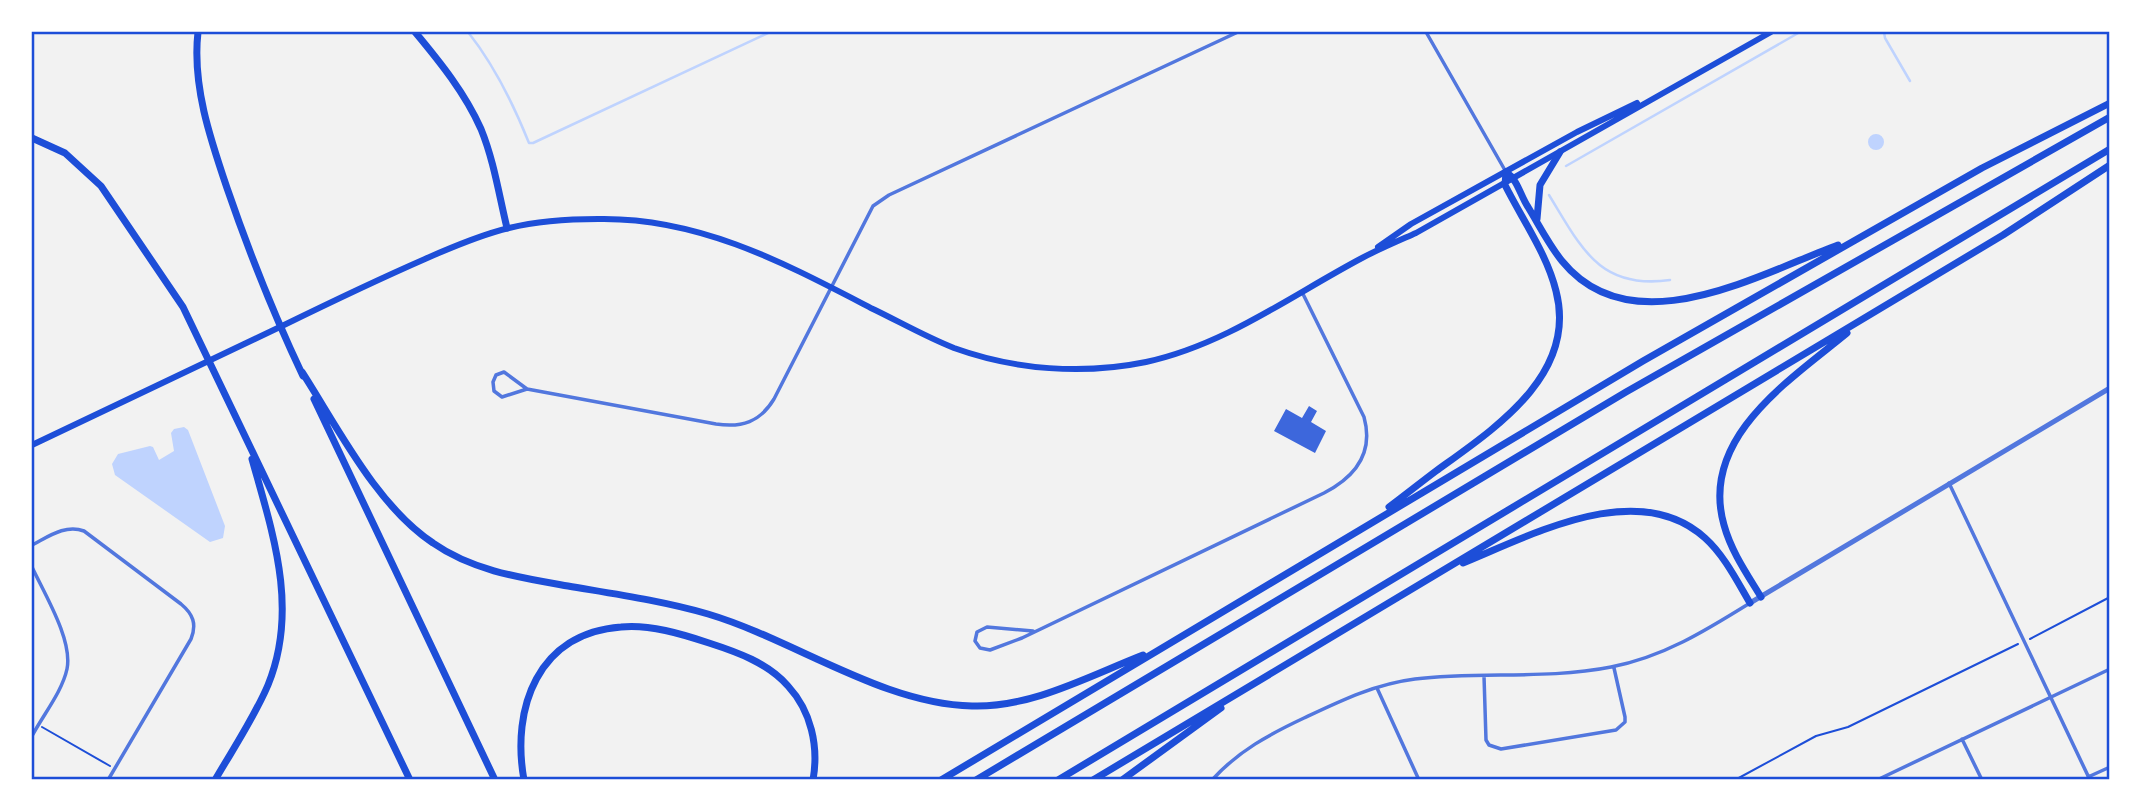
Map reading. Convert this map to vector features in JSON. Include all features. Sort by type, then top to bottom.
[{"type":"highway","points":[[198,32],[198,68],[203,109],[240,226],[302,372],[495,779]]},
{"type":"highway","points":[[415,32],[457,86],[478,122],[489,153],[507,228]]},
{"type":"highway","points":[[942,779],[1623,373],[2017,149],[2109,103]]},
{"type":"highway","points":[[976,779],[1626,392],[2109,117]]},
{"type":"highway","points":[[32,138],[65,153],[101,186],[183,307],[410,779]]},
{"type":"highway","points":[[1058,779],[2109,149]]},
{"type":"highway","points":[[1537,219],[1540,186],[1560,152]]},
{"type":"highway","points":[[1093,779],[1869,316],[2003,235],[2109,166]]},
{"type":"highway","points":[[1506,172],[1513,177],[1527,206],[1558,256],[1579,278],[1606,294],[1641,301],[1671,301],[1711,293],[1858,238]]},
{"type":"highway","points":[[1361,529],[1503,421],[1531,391],[1552,356],[1559,325],[1556,289],[1505,185],[1506,172]]},
{"type":"highway","points":[[1761,597],[1734,550],[1721,517],[1720,495],[1727,460],[1740,433],[1771,395],[1869,316]]},
{"type":"highway","points":[[302,372],[370,477],[398,513],[437,546],[482,567],[522,578],[650,600],[709,614],[767,635],[908,696],[937,704],[986,706],[1031,698],[1163,647]]},
{"type":"highway","points":[[215,779],[267,685],[277,657],[282,625],[283,592],[279,557],[247,438]]},
{"type":"highway","points":[[1440,573],[1563,523],[1614,512],[1647,512],[1676,519],[1705,538],[1724,561],[1750,603]]},
{"type":"highway","points":[[524,779],[520,745],[522,720],[529,692],[538,675],[556,654],[576,639],[600,630],[627,626],[669,632],[715,645],[755,661],[779,677],[797,698],[810,724],[815,748],[813,779]]},
{"type":"highway","points":[[1122,779],[1261,680]]},
{"type":"main road","points":[[32,445],[443,251],[507,228],[542,223],[600,219],[668,225],[705,233],[787,264],[921,333],[963,351],[1019,365],[1066,369],[1126,365],[1170,356],[1217,338],[1365,256],[1416,233],[1771,32]]},
{"type":"main road","points":[[1365,256],[1411,224],[1577,132],[1668,88]]},
{"type":"street","points":[[527,389],[502,397],[494,391],[493,382],[498,374],[506,373],[527,389],[716,425],[749,423],[762,415],[774,399],[873,206],[889,195],[1238,32]]},
{"type":"street","points":[[1426,32],[1506,172]]},
{"type":"street","points":[[1033,631],[985,627],[977,632],[975,641],[981,649],[989,650],[1033,631],[1324,493],[1342,483],[1356,469],[1366,446],[1367,428],[1364,417],[1302,291]]},
{"type":"street","points":[[1212,779],[1238,755],[1266,737],[1328,706],[1377,688],[1417,679],[1563,674],[1614,667],[1675,647],[2109,388]]},
{"type":"street","points":[[1949,484],[2089,778],[2109,767]]},
{"type":"street","points":[[32,545],[66,529],[81,529],[181,604],[193,618],[191,639],[108,779]]},
{"type":"street","points":[[32,567],[62,633],[68,655],[64,678],[40,726],[32,736]]},
{"type":"street","points":[[1485,676],[1486,740],[1489,745],[1501,749],[1621,727],[1625,717],[1614,667]]},
{"type":"street","points":[[1881,779],[2109,669]]},
{"type":"street","points":[[1377,688],[1419,779]]},
{"type":"street","points":[[32,722],[40,726]]},
{"type":"street","points":[[1962,739],[1982,779]]},
{"type":"path","points":[[2031,638],[2109,597]]},
{"type":"path","points":[[1734,779],[1816,736],[1848,727],[2017,645]]},
{"type":"path","points":[[40,726],[109,765]]},
{"type":"water","points":[[1873,134],[1879,134],[1884,142],[1882,148],[1873,150],[1868,145],[1868,139]]},
{"type":"water","points":[[184,427],[188,430],[225,526],[223,538],[210,542],[115,475],[112,464],[118,454],[150,446],[159,460],[174,451],[171,433],[174,429]]},
{"type":"building","points":[[1309,406],[1317,411],[1311,422],[1326,431],[1315,453],[1274,431],[1286,409],[1302,418]]},
{"type":"waterway","points":[[468,32],[503,85],[529,143],[770,32]]},
{"type":"waterway","points":[[1566,166],[1800,32]]},
{"type":"waterway","points":[[1884,32],[1910,81]]},
{"type":"waterway","points":[[1549,195],[1571,232],[1595,261],[1609,271],[1626,278],[1646,281],[1670,280]]}]
